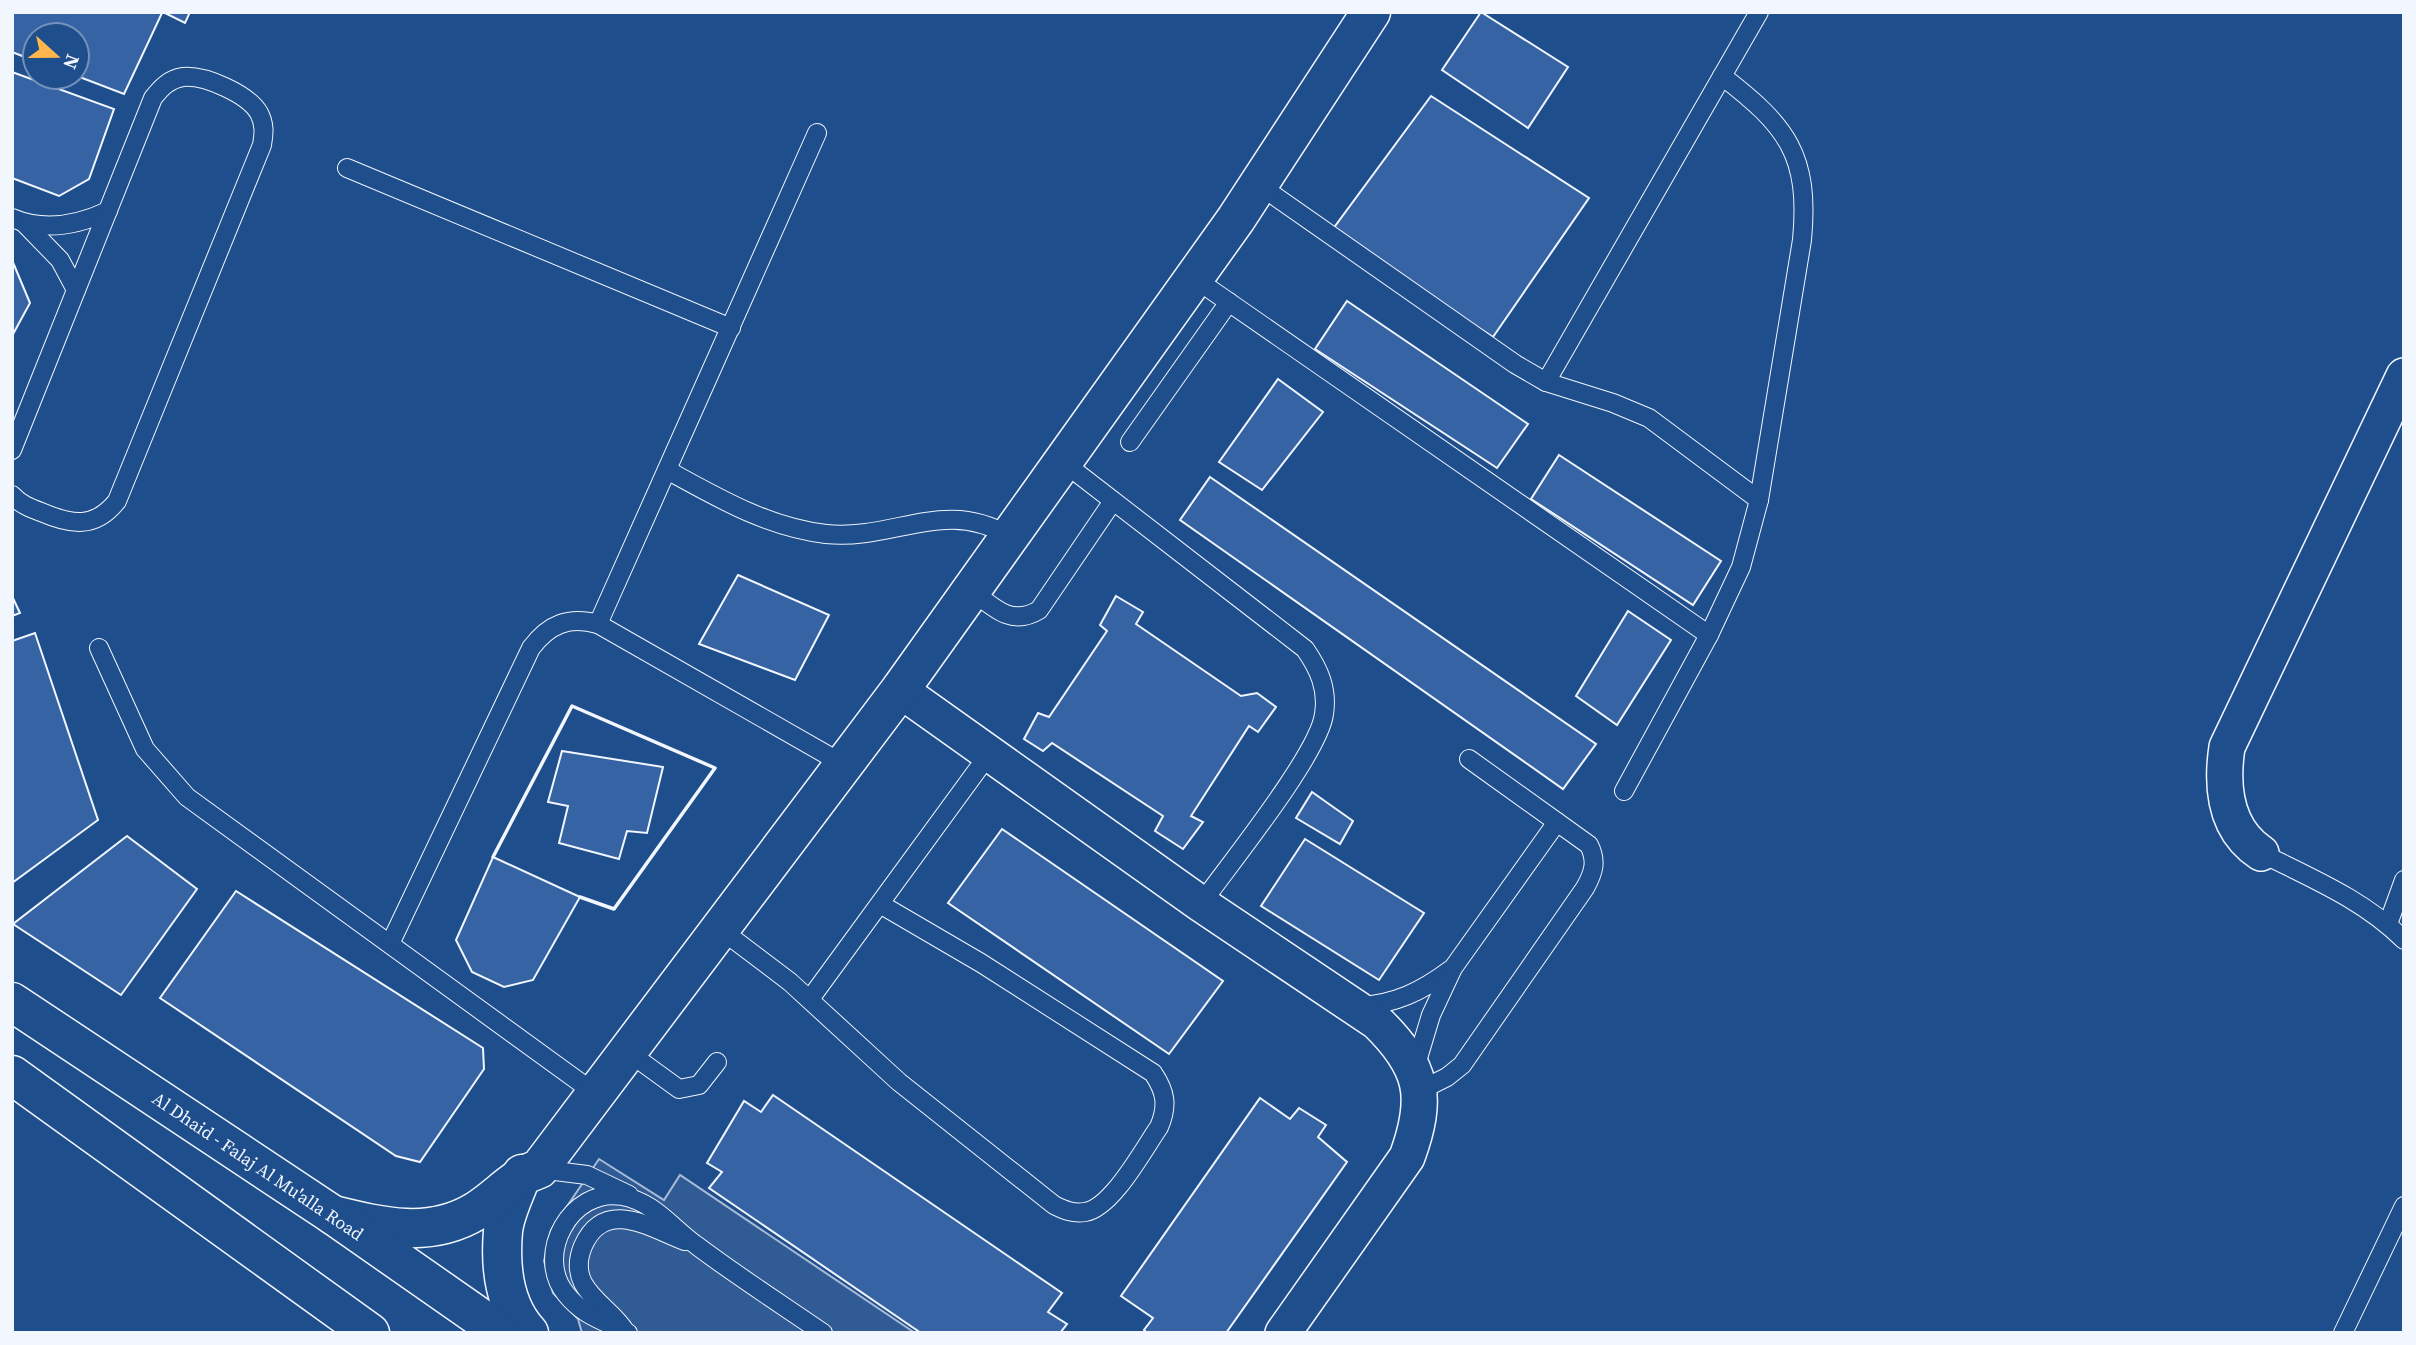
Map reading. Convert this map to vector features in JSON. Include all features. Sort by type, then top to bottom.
[{"type":"main road","points":[[529,1333],[520,1324],[505,1289],[503,1229],[531,1172],[596,1094],[900,690],[1259,185],[1371,12]]},
{"type":"main road","points":[[12,980],[89,1053]]},
{"type":"main road","name":"Al Dhaid - Falaj Al Mu'alla Road","points":[[12,1002],[332,1215],[502,1333]]},
{"type":"main road","points":[[12,1075],[370,1333]]},
{"type":"main road","points":[[332,1215],[383,1228],[428,1229],[475,1212],[531,1172]]},
{"type":"street","points":[[2261,853],[2248,844],[2229,809],[2224,790],[2227,747],[2404,376]]},
{"type":"street","points":[[900,690],[1201,904],[1377,1022],[1399,1044],[1418,1080],[1419,1125],[1407,1157],[1283,1333]]},
{"type":"lane","points":[[1546,382],[1759,12]]},
{"type":"lane","points":[[1624,791],[1709,635],[1741,566],[1759,500],[1805,209],[1799,169],[1784,133],[1768,112],[1722,76]]},
{"type":"lane","points":[[12,450],[153,98],[170,81],[194,78],[251,102],[260,115],[264,130],[262,145],[117,501],[99,518],[75,524],[22,504],[12,495]]},
{"type":"lane","points":[[598,624],[817,133]]},
{"type":"lane","points":[[347,168],[730,328]]},
{"type":"lane","points":[[1259,185],[1546,382],[1613,403],[1649,418],[1759,500]]},
{"type":"lane","points":[[19,221],[77,223],[108,211]]},
{"type":"lane","points":[[19,221],[60,260],[76,290]]},
{"type":"lane","points":[[1194,278],[1709,635]]},
{"type":"lane","points":[[1130,442],[1229,302]]},
{"type":"lane","points":[[1063,462],[1304,649],[1322,680],[1325,698],[1320,733],[1201,904]]},
{"type":"lane","points":[[667,470],[744,511],[800,530],[858,534],[951,518],[972,519],[1009,536]]},
{"type":"lane","points":[[971,590],[1001,614],[1014,618],[1028,617],[1039,610],[1113,501]]},
{"type":"lane","points":[[390,944],[531,648],[551,627],[565,621],[582,620],[598,624],[843,764]]},
{"type":"lane","points":[[99,648],[145,749],[187,797],[596,1094]]},
{"type":"lane","points":[[810,999],[989,754]]},
{"type":"lane","points":[[1469,759],[1557,822],[1589,845],[1594,856],[1591,876],[1462,1065],[1447,1077],[1418,1080],[1431,1015],[1453,968],[1557,822]]},
{"type":"lane","points":[[2261,853],[2360,904],[2388,924],[2404,940]]},
{"type":"lane","points":[[2388,924],[2404,880]]},
{"type":"lane","points":[[720,929],[810,999],[899,1082],[1054,1205],[1069,1212],[1085,1213],[1101,1206],[1112,1194],[1164,1114],[1166,1099],[1153,1073],[981,962],[880,904]]},
{"type":"lane","points":[[1352,1006],[1391,1002],[1413,994],[1453,968]]},
{"type":"lane","points":[[628,1052],[679,1089],[699,1085],[716,1062]]},
{"type":"lane","points":[[531,1172],[587,1175],[657,1211],[694,1244],[823,1333]]},
{"type":"lane","points":[[627,1332],[590,1316],[564,1293],[556,1277],[553,1251],[556,1238],[575,1211],[589,1201],[619,1195],[637,1200]]},
{"type":"lane","points":[[2343,1333],[2404,1206]]},
{"type":"lane","points":[[627,1332],[583,1282],[579,1267],[586,1239],[603,1225],[624,1219],[638,1220],[694,1244]]},
{"type":"shaded area","points":[[599,1159],[664,1200],[680,1175],[915,1333],[582,1333],[578,1319],[553,1293],[544,1261],[551,1230]]},
{"type":"building","points":[[12,12],[162,13],[124,94],[91,81],[91,21],[21,21],[21,56],[12,52]]},
{"type":"building","points":[[163,12],[190,12],[185,23]]},
{"type":"building","points":[[1481,12],[1568,67],[1528,128],[1442,70]]},
{"type":"building","points":[[12,72],[21,75],[21,91],[64,91],[114,109],[89,179],[59,196],[12,178]]},
{"type":"building","points":[[1431,96],[1589,198],[1493,337],[1330,233]]},
{"type":"building","points":[[12,260],[30,303],[12,336]]},
{"type":"building","points":[[1347,301],[1528,424],[1497,468],[1315,349]]},
{"type":"building","points":[[1278,379],[1323,412],[1262,490],[1219,462]]},
{"type":"building","points":[[1559,455],[1721,561],[1693,605],[1531,499]]},
{"type":"building","points":[[1210,477],[1596,744],[1563,789],[1180,520]]},
{"type":"building","points":[[738,575],[829,615],[795,680],[699,644]]},
{"type":"building","points":[[12,596],[20,613],[12,616]]},
{"type":"building","points":[[1116,596],[1143,612],[1136,624],[1241,696],[1257,693],[1276,707],[1258,732],[1249,726],[1191,816],[1203,822],[1183,849],[1155,831],[1163,816],[1052,743],[1043,751],[1024,739],[1038,713],[1049,717],[1107,631],[1100,625]]},
{"type":"building","points":[[1628,611],[1671,640],[1617,725],[1576,696]]},
{"type":"building","points":[[35,633],[98,820],[12,883],[12,641]]},
{"type":"building","points":[[562,751],[663,767],[647,833],[627,831],[619,859],[559,843],[568,806],[548,802]]},
{"type":"building","points":[[1312,792],[1353,821],[1340,844],[1296,818]]},
{"type":"building","points":[[1002,829],[1223,981],[1169,1054],[948,903]]},
{"type":"building","points":[[127,836],[197,889],[121,995],[13,924]]},
{"type":"building","points":[[1305,839],[1424,913],[1379,980],[1261,906]]},
{"type":"building","points":[[493,857],[580,897],[533,980],[504,987],[472,972],[456,940]]},
{"type":"building","points":[[236,891],[483,1048],[484,1069],[420,1162],[396,1156],[160,998]]},
{"type":"building","points":[[773,1095],[1062,1293],[1048,1312],[1067,1324],[1060,1333],[921,1333],[709,1188],[722,1172],[707,1163],[744,1101],[761,1112]]},
{"type":"building","points":[[1260,1098],[1290,1119],[1299,1108],[1326,1125],[1318,1137],[1347,1162],[1226,1333],[1147,1333],[1144,1330],[1153,1318],[1121,1296]]},
{"type":"wall","points":[[493,857],[572,706],[715,768],[614,909],[580,897]]}]
